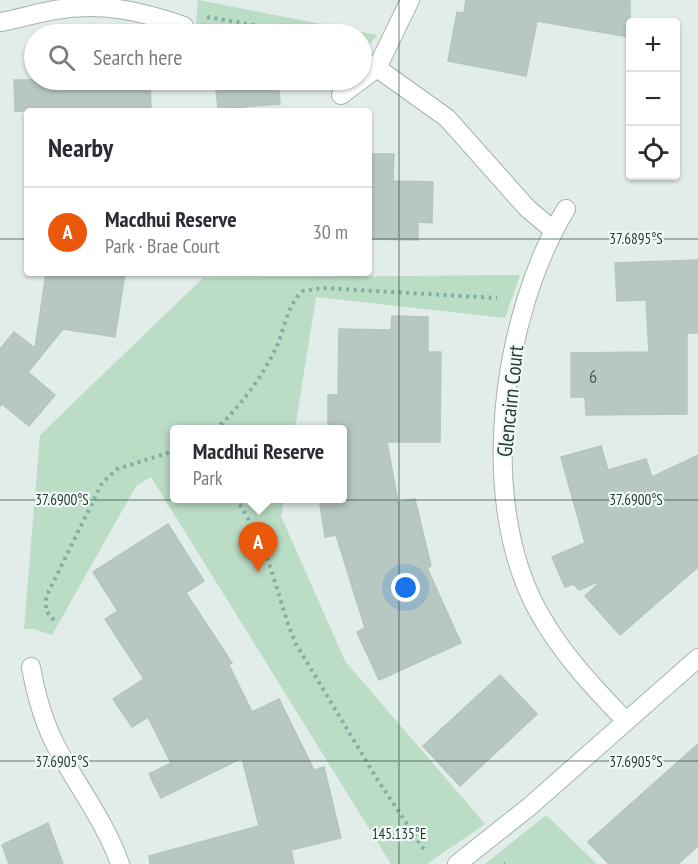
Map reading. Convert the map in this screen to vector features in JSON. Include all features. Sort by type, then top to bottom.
[{"type":"street","points":[[372,72],[377,68],[410,0]]},
{"type":"street","points":[[0,22],[58,9],[103,7],[136,11],[178,24]]},
{"type":"street","points":[[377,68],[447,118],[509,190],[554,230]]},
{"type":"street","points":[[341,95],[348,90]]},
{"type":"street","name":"Glencairn Court","points":[[566,208],[554,230],[525,303],[518,333],[503,428],[502,469],[506,512],[514,549],[537,610],[565,653],[626,721]]},
{"type":"street","points":[[457,864],[507,826],[698,658]]},
{"type":"street","points":[[31,667],[38,703],[46,725],[105,828],[120,864]]},
{"type":"path","points":[[186,24],[190,18],[199,16],[247,24]]},
{"type":"path","points":[[219,425],[255,385],[274,351],[293,304],[303,291],[330,288],[497,298]]},
{"type":"path","points":[[54,620],[46,611],[46,597],[96,491],[117,469],[170,452]]},
{"type":"path","points":[[239,503],[263,544],[296,644],[389,798],[425,851]]},
{"type":"green space","points":[[198,0],[321,24],[222,24],[196,24]]},
{"type":"green space","points":[[520,275],[505,318],[316,297],[296,425],[170,425],[170,503],[283,503],[281,516],[345,661],[485,824],[427,864],[391,864],[151,477],[136,486],[52,635],[34,629],[24,629],[40,435],[203,278]]},
{"type":"green space","points":[[546,815],[597,864],[485,864]]},
{"type":"building","points":[[466,0],[630,0],[630,18],[626,18],[626,36],[537,21],[526,76],[448,61],[457,12],[464,13]]},
{"type":"building","points":[[14,80],[24,80],[24,90],[150,90],[151,108],[24,108],[24,111],[15,111]]},
{"type":"building","points":[[216,90],[279,90],[280,104],[218,108]]},
{"type":"building","points":[[372,154],[394,154],[393,181],[433,182],[432,223],[418,222],[418,240],[372,239]]},
{"type":"building","points":[[698,260],[698,333],[687,333],[687,414],[586,415],[585,397],[571,397],[571,353],[649,352],[646,300],[617,301],[615,263]]},
{"type":"building","points":[[46,276],[125,276],[115,337],[63,329],[28,372],[55,395],[29,426],[2,404],[0,406],[0,349],[14,332],[35,348]]},
{"type":"building","points":[[392,316],[428,317],[428,352],[441,352],[440,442],[387,442],[398,502],[415,499],[431,566],[427,568],[461,643],[379,680],[357,632],[365,628],[336,535],[325,537],[320,503],[347,503],[347,425],[328,425],[328,395],[338,395],[339,329],[391,330]]},
{"type":"building","points":[[601,446],[608,470],[646,459],[652,477],[698,455],[698,567],[620,635],[585,596],[602,580],[579,590],[574,584],[565,587],[552,557],[585,543],[561,457]]},
{"type":"building","points":[[168,524],[204,581],[186,593],[232,663],[229,665],[252,712],[279,699],[314,770],[324,767],[341,838],[291,850],[294,864],[150,864],[149,856],[259,826],[242,758],[161,798],[149,774],[171,763],[148,717],[132,727],[113,699],[144,679],[105,619],[118,611],[93,572]]},
{"type":"building","points":[[500,675],[537,714],[460,786],[423,746]]},
{"type":"building","points":[[698,744],[698,846],[678,864],[609,864],[588,842]]},
{"type":"building","points":[[48,823],[63,864],[9,864],[2,845]]},
{"type":"place","name":"Macdhui Reserve","points":[[258,572]]}]
